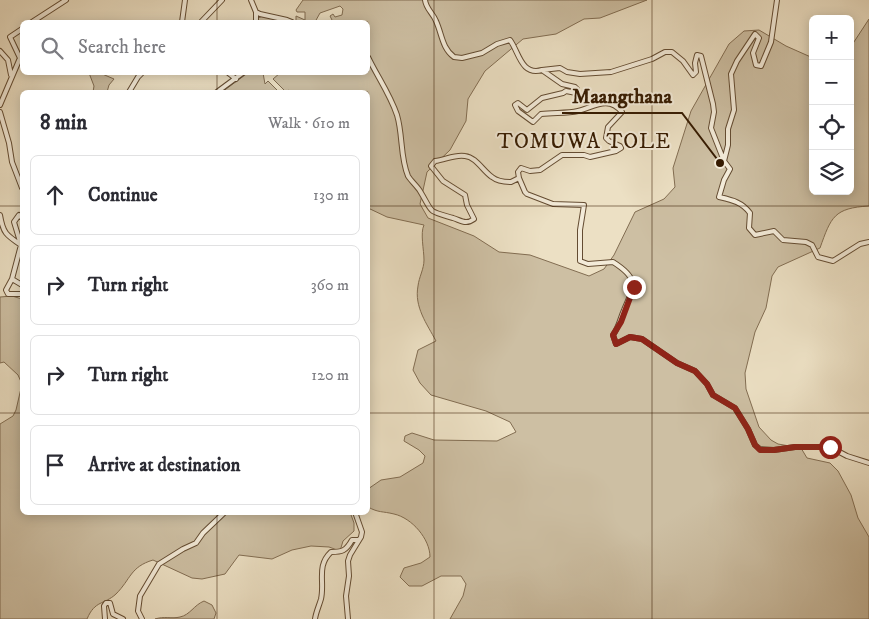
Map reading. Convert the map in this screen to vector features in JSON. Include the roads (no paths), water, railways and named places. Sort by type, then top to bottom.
[{"type":"street","points":[[35,20],[66,0]]},
{"type":"street","points":[[182,20],[185,0]]},
{"type":"street","points":[[203,20],[222,0]]},
{"type":"street","points":[[251,0],[256,12],[256,20]]},
{"type":"street","points":[[425,0],[427,8],[436,21],[446,48],[454,57],[462,58],[482,53],[497,44],[510,40],[522,64],[533,71],[560,68],[567,72],[580,74],[611,72],[652,59],[665,52],[672,52],[683,61],[693,75],[696,72],[695,63],[697,55],[701,56],[713,104],[714,112],[711,128],[724,161],[730,169],[724,180],[719,197],[744,205],[750,213],[749,228],[755,235],[774,232],[783,240],[806,242],[812,245],[818,257],[834,261],[860,244],[869,242]]},
{"type":"street","points":[[724,161],[728,145],[728,129],[734,110],[731,74],[737,60],[756,34],[758,38],[754,53],[756,65],[761,66],[771,42],[777,0]]},
{"type":"street","points":[[256,12],[287,20]]},
{"type":"street","points":[[0,106],[20,58],[10,37],[20,30]]},
{"type":"street","points":[[0,51],[8,60],[11,76]]},
{"type":"street","points":[[370,61],[389,96],[397,116],[409,177],[418,188],[431,211],[462,222],[469,223],[474,219],[467,205],[465,195],[443,181],[431,166],[434,161],[448,160],[454,156],[467,156],[492,177],[511,182],[519,178]]},
{"type":"street","points":[[542,70],[562,84],[577,89],[576,93],[566,91],[542,98],[527,110],[518,103],[516,105],[518,111],[533,122],[541,114],[578,111],[596,103],[606,103],[622,112],[608,127],[606,138],[620,146],[621,148],[616,151],[590,157],[584,155],[562,156],[540,170],[530,171],[521,168],[518,172],[527,194],[552,204],[584,205],[580,230],[580,261],[588,264],[614,262],[630,277],[634,287],[621,322],[613,335],[616,344],[630,337],[642,339],[677,363],[695,371],[707,384],[713,395],[735,408],[755,445],[760,450],[830,447],[847,456],[869,463]]},
{"type":"street","points":[[130,90],[140,75]]},
{"type":"street","points":[[231,75],[236,79]]},
{"type":"street","points":[[220,90],[241,75]]},
{"type":"street","points":[[0,112],[9,143],[12,162],[20,183]]},
{"type":"street","points":[[0,215],[5,234],[20,244]]},
{"type":"street","points":[[20,216],[14,222],[20,242]]},
{"type":"street","points":[[20,248],[12,279],[6,290],[8,294],[20,294]]},
{"type":"street","points":[[12,279],[20,284]]},
{"type":"street","points":[[142,619],[138,611],[140,596],[159,564],[196,543],[203,533],[222,515]]},
{"type":"street","points":[[348,619],[346,596],[349,576],[348,561],[362,532],[357,515]]},
{"type":"street","points":[[315,619],[322,598],[321,573],[324,560],[331,552],[342,552],[348,548],[352,540],[359,540]]},
{"type":"street","points":[[105,619],[104,606],[110,603],[113,614],[123,619]]},
{"type":"place","name":"Maangthana","points":[[720,163]]},
{"type":"district","name":"TOMUWA TOLE","points":[[584,142]]}]
